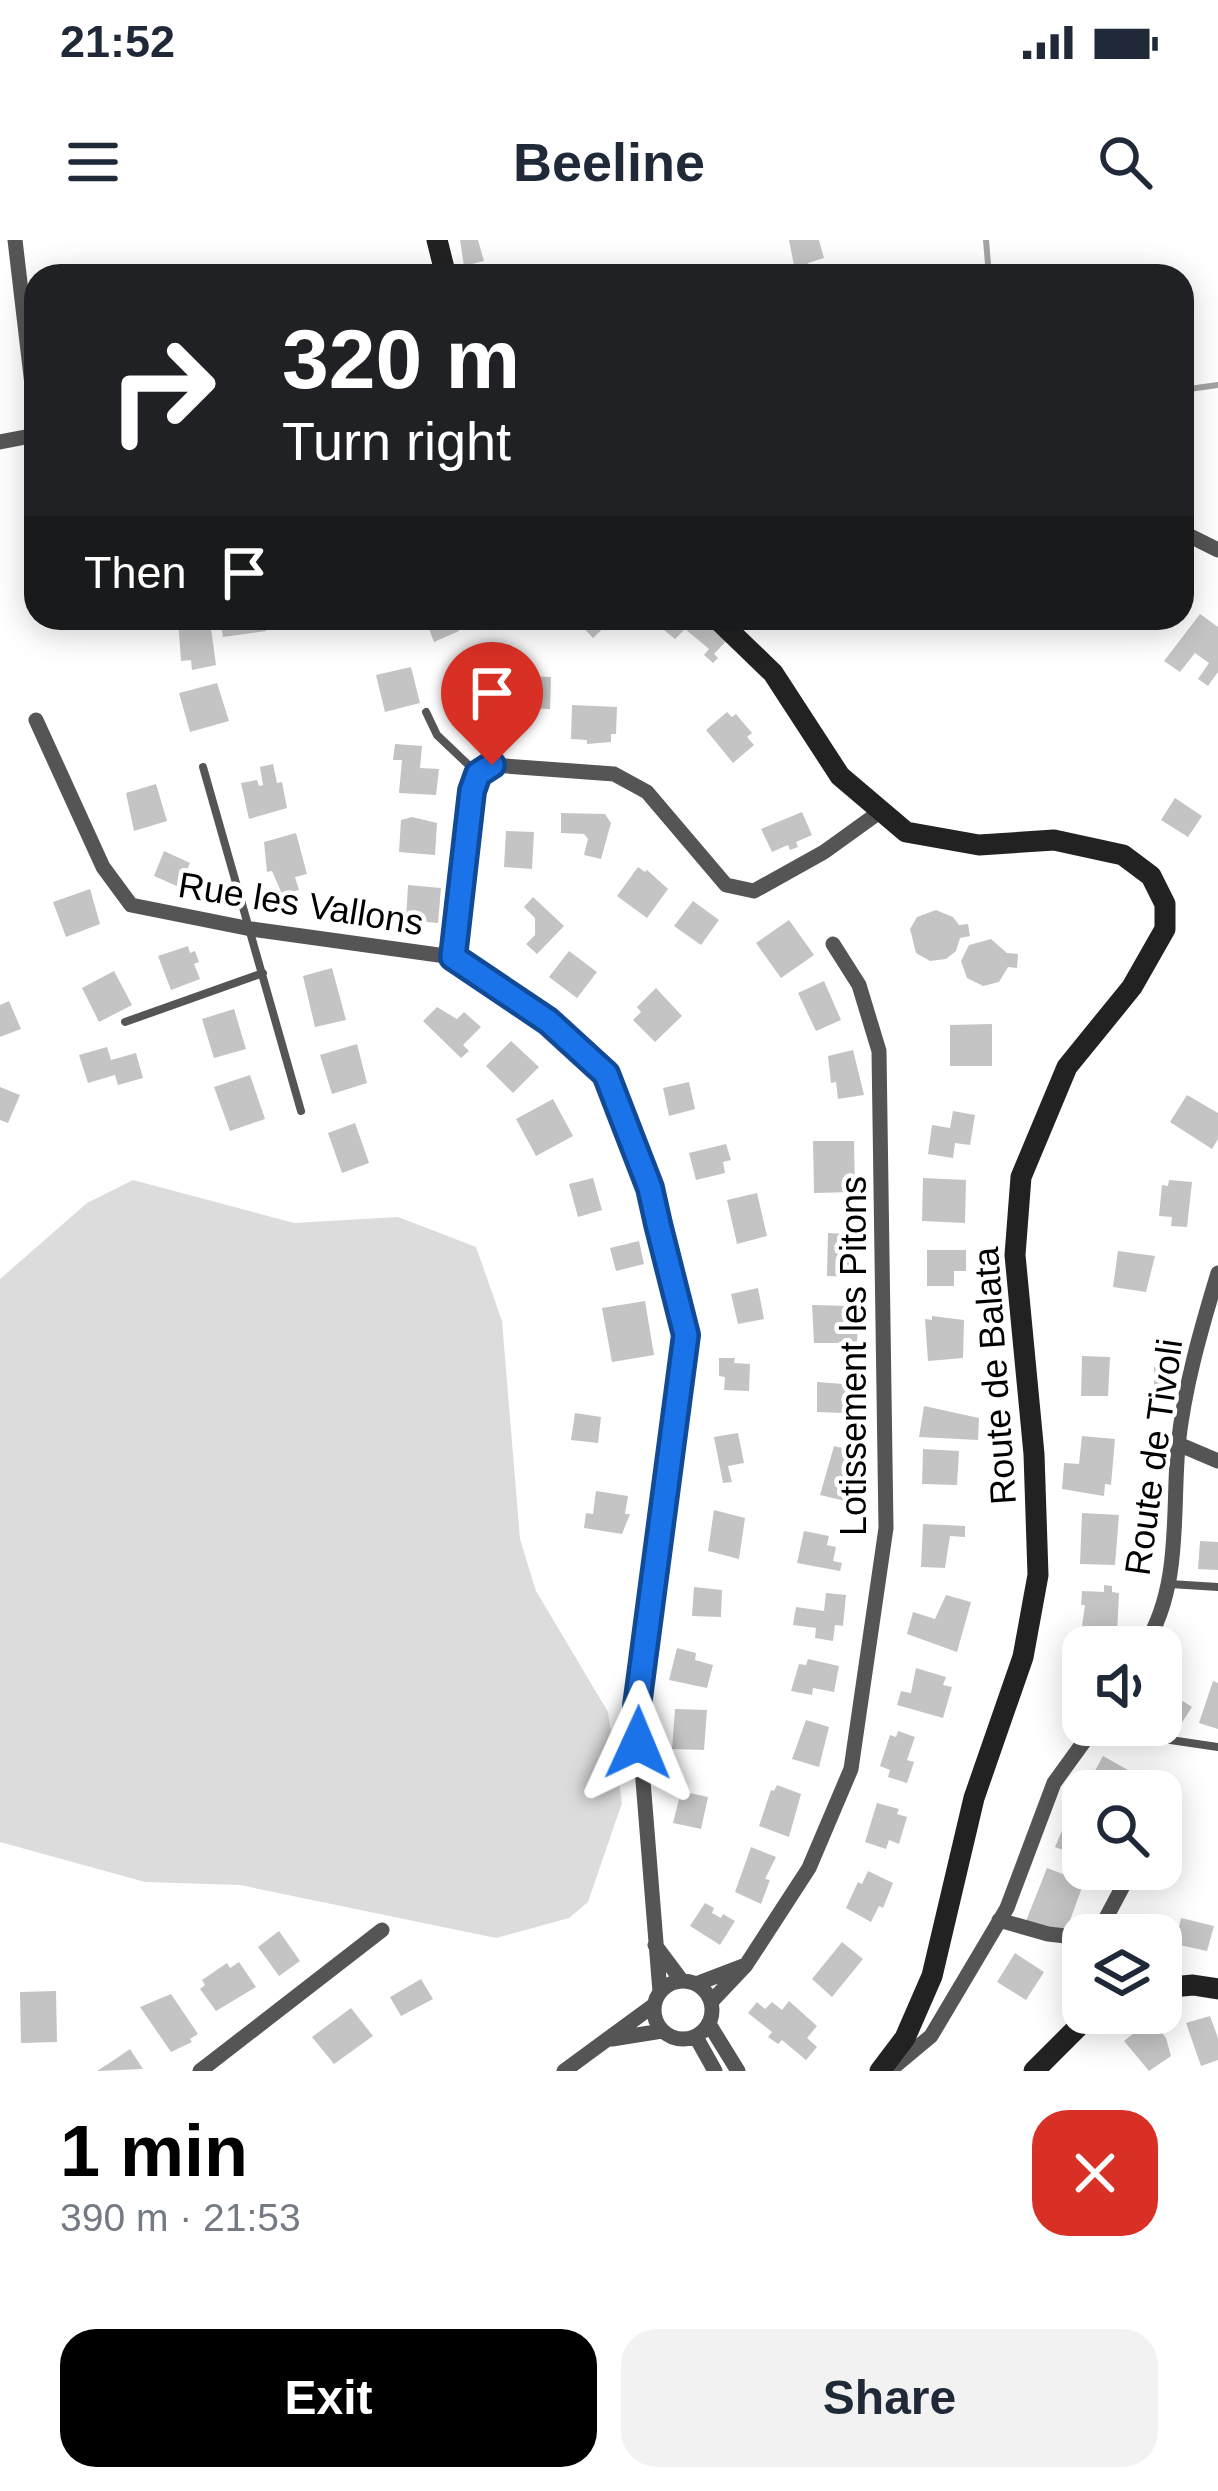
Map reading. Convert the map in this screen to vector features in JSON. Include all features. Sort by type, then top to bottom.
[{"type":"main road","name":"Route de Balata","points":[[728,630],[773,674],[840,776],[906,832],[979,845],[1054,840],[1123,855],[1151,876],[1165,904],[1165,929],[1132,987],[1067,1067],[1021,1177],[1015,1255],[1034,1454],[1038,1575],[1023,1657],[974,1798],[932,1976],[885,2071]]},
{"type":"main road","points":[[1182,1985],[1218,1989]]},
{"type":"main road","points":[[1034,2071],[1071,2034]]},
{"type":"street","points":[[15,240],[24,317]]},
{"type":"street","name":"Rue les Vallons","points":[[36,720],[104,867],[131,905],[251,929],[453,957],[548,1021],[606,1074],[650,1188],[686,1335],[637,1706],[657,1999]]},
{"type":"street","points":[[453,957],[472,791],[478,774],[492,765],[614,774],[647,792],[726,885],[754,891],[824,852],[880,811]]},
{"type":"street","name":"Lotissement les Pitons","points":[[712,2002],[746,1965],[809,1868],[851,1769],[886,1528],[880,1051],[859,985],[833,944]]},
{"type":"street","name":"Route de Tivoli","points":[[1152,1626],[1169,1584],[1178,1444],[1202,1322],[1218,1276]]},
{"type":"street","points":[[1178,1444],[1218,1461]]},
{"type":"street","points":[[885,2071],[931,2036],[999,1921],[1054,1783],[1081,1746]]},
{"type":"street","points":[[999,1921],[1062,1936]]},
{"type":"street","points":[[200,2071],[382,1930]]},
{"type":"street","points":[[655,1946],[712,2002],[710,2024],[738,2071]]},
{"type":"street","points":[[564,2071],[657,1999],[689,1982],[746,1965]]},
{"type":"street","points":[[657,1999],[654,2015],[662,2031]]},
{"type":"street","points":[[609,2040],[662,2031],[679,2039],[697,2037],[710,2024]]},
{"type":"street","points":[[697,2037],[715,2071]]},
{"type":"lane","points":[[427,712],[437,735],[478,774]]},
{"type":"lane","points":[[203,766],[301,1112]]},
{"type":"lane","points":[[125,1022],[263,973]]},
{"type":"lane","points":[[1169,1584],[1218,1587]]},
{"type":"lane","points":[[1182,1742],[1218,1748]]},
{"type":"shaded area","points":[[133,1180],[294,1223],[398,1217],[476,1247],[502,1321],[520,1539],[536,1591],[608,1712],[622,1803],[588,1902],[569,1918],[496,1938],[240,1885],[145,1882],[0,1842],[0,1279],[87,1203]]},
{"type":"building","points":[[460,240],[478,240],[484,261],[464,264]]},
{"type":"building","points":[[789,240],[819,240],[824,258],[794,264]]},
{"type":"building","points":[[1200,614],[1218,627],[1218,672],[1208,686],[1198,679],[1209,663],[1195,653],[1180,672],[1164,661],[1188,630],[1194,630]]},
{"type":"building","points":[[179,630],[211,630],[216,665],[192,670],[191,660],[181,661]]},
{"type":"building","points":[[222,630],[266,631],[223,637]]},
{"type":"building","points":[[430,630],[459,630],[459,631],[434,642]]},
{"type":"building","points":[[686,630],[717,630],[728,639],[714,654],[718,658],[713,663],[704,655],[709,649]]},
{"type":"building","points":[[411,667],[420,703],[385,712],[376,675]]},
{"type":"building","points":[[503,675],[551,677],[550,709],[518,708],[522,686],[503,685]]},
{"type":"building","points":[[217,683],[229,721],[190,732],[179,693]]},
{"type":"building","points":[[572,705],[617,707],[611,742],[587,744],[587,740],[571,739]]},
{"type":"building","points":[[727,712],[732,717],[736,714],[752,733],[747,737],[754,745],[733,763],[706,730]]},
{"type":"building","points":[[395,744],[422,746],[420,768],[439,769],[436,795],[399,793],[402,760],[393,760]]},
{"type":"building","points":[[273,764],[287,808],[249,819],[241,783],[257,780],[263,785],[260,767]]},
{"type":"building","points":[[156,784],[167,821],[134,831],[126,793]]},
{"type":"building","points":[[1175,798],[1202,816],[1188,837],[1161,820]]},
{"type":"building","points":[[802,812],[812,835],[796,842],[798,847],[790,850],[788,845],[772,852],[761,829]]},
{"type":"building","points":[[561,813],[605,814],[611,823],[601,859],[584,855],[588,839],[584,834],[561,833]]},
{"type":"building","points":[[412,817],[437,823],[435,855],[399,852],[401,820]]},
{"type":"building","points":[[506,831],[534,832],[532,869],[504,867]]},
{"type":"building","points":[[296,833],[307,874],[295,877],[299,890],[282,894],[272,871],[267,872],[264,842]]},
{"type":"building","points":[[164,851],[190,863],[179,887],[154,876]]},
{"type":"building","points":[[638,867],[668,889],[647,918],[617,896]]},
{"type":"building","points":[[408,885],[441,888],[438,923],[406,920]]},
{"type":"building","points":[[90,889],[100,924],[66,937],[53,902]]},
{"type":"building","points":[[533,897],[564,926],[537,954],[526,944],[535,935],[535,918],[524,907]]},
{"type":"building","points":[[693,901],[719,920],[701,945],[674,926]]},
{"type":"building","points":[[936,910],[959,925],[968,924],[970,936],[960,938],[956,951],[946,959],[930,961],[916,953],[910,929],[917,917]]},
{"type":"building","points":[[789,920],[814,955],[781,978],[756,943]]},
{"type":"building","points":[[991,939],[1007,953],[1018,954],[1017,968],[1008,967],[999,982],[983,986],[967,978],[961,961],[969,945]]},
{"type":"building","points":[[188,946],[199,962],[194,964],[200,979],[171,990],[158,956]]},
{"type":"building","points":[[569,951],[597,972],[577,998],[549,977]]},
{"type":"building","points":[[332,968],[346,1020],[315,1027],[303,976]]},
{"type":"building","points":[[114,971],[132,1005],[99,1022],[82,988]]},
{"type":"building","points":[[824,981],[841,1020],[816,1031],[798,993]]},
{"type":"building","points":[[656,988],[682,1016],[655,1042],[633,1020],[641,1012],[637,1007]]},
{"type":"building","points":[[9,1001],[21,1029],[0,1037],[0,1005]]},
{"type":"building","points":[[437,1007],[457,1019],[464,1012],[481,1027],[463,1045],[469,1051],[461,1058],[423,1021]]},
{"type":"building","points":[[234,1009],[246,1049],[214,1058],[202,1019]]},
{"type":"building","points":[[992,1024],[992,1066],[950,1066],[950,1025]]},
{"type":"building","points":[[511,1041],[539,1067],[513,1093],[486,1066]]},
{"type":"building","points":[[357,1044],[367,1083],[332,1094],[320,1055]]},
{"type":"building","points":[[107,1047],[111,1060],[136,1053],[143,1078],[118,1085],[115,1075],[88,1083],[79,1055]]},
{"type":"building","points":[[853,1050],[864,1095],[838,1099],[828,1056]]},
{"type":"building","points":[[250,1075],[265,1119],[230,1131],[214,1087]]},
{"type":"building","points":[[689,1082],[695,1109],[669,1116],[663,1088]]},
{"type":"building","points":[[0,1087],[20,1095],[8,1123],[0,1120]]},
{"type":"building","points":[[1187,1095],[1218,1113],[1218,1139],[1212,1149],[1170,1122]]},
{"type":"building","points":[[553,1099],[573,1136],[536,1156],[516,1119]]},
{"type":"building","points":[[953,1111],[975,1115],[970,1145],[955,1143],[953,1158],[928,1154],[932,1125],[950,1128]]},
{"type":"building","points":[[355,1123],[369,1163],[342,1173],[328,1133]]},
{"type":"building","points":[[813,1141],[854,1141],[855,1192],[814,1193]]},
{"type":"building","points":[[726,1144],[731,1160],[723,1162],[725,1173],[696,1180],[689,1153]]},
{"type":"building","points":[[593,1178],[602,1210],[578,1217],[569,1184]]},
{"type":"building","points":[[923,1178],[966,1180],[965,1223],[922,1221]]},
{"type":"building","points":[[1169,1180],[1192,1182],[1187,1227],[1171,1226],[1172,1217],[1159,1216],[1162,1185],[1168,1186]]},
{"type":"building","points":[[757,1193],[767,1236],[737,1244],[727,1200]]},
{"type":"building","points":[[828,1233],[860,1235],[857,1277],[827,1276]]},
{"type":"building","points":[[639,1241],[644,1264],[616,1271],[610,1248]]},
{"type":"building","points":[[927,1250],[966,1250],[966,1271],[954,1271],[954,1286],[927,1286]]},
{"type":"building","points":[[1118,1251],[1155,1256],[1146,1292],[1113,1287]]},
{"type":"building","points":[[758,1288],[764,1319],[738,1324],[731,1294]]},
{"type":"building","points":[[645,1301],[654,1355],[612,1362],[602,1308]]},
{"type":"building","points":[[812,1305],[851,1306],[850,1319],[858,1320],[857,1343],[814,1343]]},
{"type":"building","points":[[932,1316],[964,1320],[963,1358],[928,1361],[925,1319],[932,1320]]},
{"type":"building","points":[[1082,1356],[1110,1357],[1108,1396],[1081,1396]]},
{"type":"building","points":[[719,1358],[750,1364],[749,1391],[724,1390]]},
{"type":"building","points":[[1154,1367],[1173,1367],[1173,1399],[1154,1399]]},
{"type":"building","points":[[817,1382],[856,1385],[855,1423],[842,1423],[843,1413],[817,1412]]},
{"type":"building","points":[[924,1406],[979,1418],[978,1440],[919,1437]]},
{"type":"building","points":[[575,1413],[601,1417],[598,1443],[571,1440]]},
{"type":"building","points":[[738,1433],[744,1463],[728,1466],[732,1482],[723,1483],[714,1437]]},
{"type":"building","points":[[1082,1436],[1115,1439],[1111,1485],[1105,1484],[1104,1496],[1062,1489],[1064,1463],[1079,1464]]},
{"type":"building","points":[[834,1446],[856,1451],[848,1490],[856,1491],[854,1503],[820,1495]]},
{"type":"building","points":[[923,1449],[959,1451],[957,1485],[922,1484]]},
{"type":"building","points":[[596,1491],[628,1496],[625,1514],[630,1514],[622,1534],[584,1528],[586,1513],[593,1514]]},
{"type":"building","points":[[714,1510],[745,1518],[739,1559],[708,1551]]},
{"type":"building","points":[[1082,1513],[1119,1515],[1115,1565],[1080,1564]]},
{"type":"building","points":[[923,1524],[965,1526],[965,1537],[950,1536],[945,1568],[921,1567]]},
{"type":"building","points":[[804,1531],[829,1536],[827,1545],[836,1547],[833,1561],[842,1563],[840,1571],[797,1563]]},
{"type":"building","points":[[1200,1541],[1218,1542],[1218,1570],[1198,1569]]},
{"type":"building","points":[[1104,1585],[1119,1593],[1117,1626],[1082,1626],[1082,1591],[1104,1592]]},
{"type":"building","points":[[694,1587],[722,1590],[721,1617],[692,1616]]},
{"type":"building","points":[[826,1593],[846,1595],[843,1626],[835,1625],[833,1641],[815,1638],[816,1628],[793,1625],[796,1607],[824,1611]]},
{"type":"building","points":[[946,1595],[971,1602],[957,1652],[907,1634],[913,1612],[935,1619]]},
{"type":"building","points":[[677,1648],[713,1665],[707,1688],[669,1680]]},
{"type":"building","points":[[808,1659],[839,1666],[834,1692],[791,1691],[799,1664],[806,1665]]},
{"type":"building","points":[[916,1668],[946,1677],[943,1685],[952,1687],[943,1718],[897,1705],[901,1691],[911,1693]]},
{"type":"building","points":[[1213,1681],[1218,1683],[1218,1729],[1199,1723]]},
{"type":"building","points":[[1182,1701],[1192,1707],[1182,1722]]},
{"type":"building","points":[[675,1709],[707,1710],[704,1750],[672,1749]]},
{"type":"building","points":[[806,1720],[829,1727],[819,1767],[792,1759]]},
{"type":"building","points":[[898,1731],[915,1737],[907,1760],[914,1762],[907,1783],[888,1777],[890,1770],[880,1766],[890,1735],[896,1737]]},
{"type":"building","points":[[1103,1756],[1128,1770],[1095,1770]]},
{"type":"building","points":[[777,1785],[801,1794],[789,1837],[759,1826]]},
{"type":"building","points":[[681,1791],[708,1797],[701,1829],[673,1823]]},
{"type":"building","points":[[877,1803],[899,1809],[897,1814],[907,1817],[899,1844],[889,1840],[886,1849],[865,1842]]},
{"type":"building","points":[[751,1847],[776,1857],[765,1879],[770,1880],[761,1904],[735,1892]]},
{"type":"building","points":[[1047,1868],[1062,1874],[1062,1890],[1081,1890],[1072,1914],[1062,1914],[1062,1933],[1026,1921]]},
{"type":"building","points":[[868,1871],[893,1883],[871,1922],[846,1908]]},
{"type":"building","points":[[705,1903],[714,1908],[712,1913],[735,1921],[720,1945],[690,1926]]},
{"type":"building","points":[[1182,1918],[1214,1926],[1207,1951],[1182,1946]]},
{"type":"building","points":[[279,1931],[300,1961],[279,1976],[258,1947]]},
{"type":"building","points":[[842,1942],[863,1959],[832,1997],[812,1979]]},
{"type":"building","points":[[1015,1953],[1044,1972],[1026,2000],[997,1982]]},
{"type":"building","points":[[239,1962],[256,1987],[216,2011],[200,1989],[205,1985],[202,1980],[227,1963],[230,1968]]},
{"type":"building","points":[[421,1979],[433,1999],[401,2016],[390,1997]]},
{"type":"building","points":[[56,1991],[57,2042],[21,2043],[20,1992]]},
{"type":"building","points":[[171,1994],[198,2034],[171,2052],[140,2007]]},
{"type":"building","points":[[789,2001],[817,2026],[807,2038],[817,2047],[806,2060],[782,2040],[778,2044],[768,2037],[772,2032],[748,2013],[757,2002],[765,2009],[772,2002],[782,2010]]},
{"type":"building","points":[[351,2008],[373,2036],[334,2064],[312,2037]]},
{"type":"building","points":[[1210,2016],[1218,2038],[1218,2060],[1201,2066],[1186,2023]]},
{"type":"building","points":[[1133,2034],[1163,2034],[1171,2056],[1149,2071],[1124,2041]]},
{"type":"building","points":[[130,2049],[143,2069],[97,2071],[114,2060]]},
{"type":"waterway","points":[[986,240],[988,264]]},
{"type":"waterway","points":[[1194,388],[1218,385]]},
{"type":"route","points":[[492,765],[478,774],[472,791],[453,957],[548,1021],[606,1074],[650,1188],[686,1335],[637,1706],[638,1743]]}]
